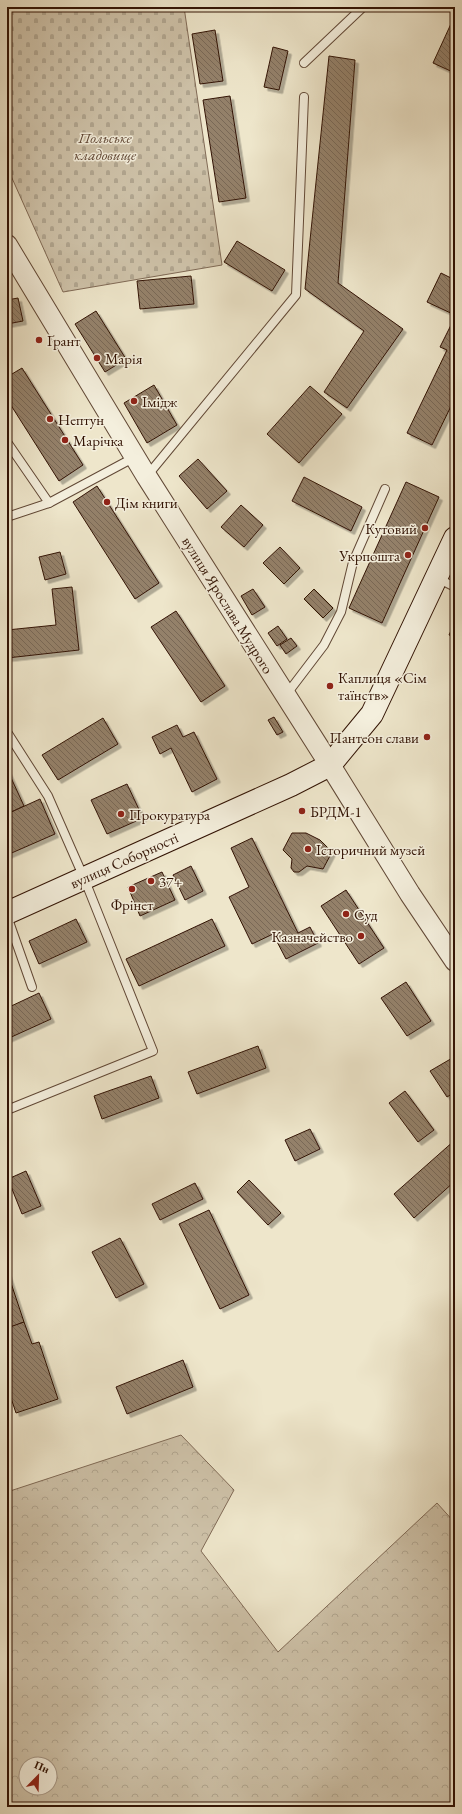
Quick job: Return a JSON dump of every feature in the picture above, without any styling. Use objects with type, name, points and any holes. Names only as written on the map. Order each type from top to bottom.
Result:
[{"type":"main road","name":"вулиця Соборності","points":[[7,914],[291,785],[330,765],[372,714],[446,582],[455,538]]},
{"type":"street","name":"вулиця Ярослава Мудрого","points":[[7,245],[147,477],[410,894],[455,961]]},
{"type":"lane","points":[[304,63],[363,7]]},
{"type":"lane","points":[[147,477],[296,295],[304,97]]},
{"type":"lane","points":[[7,442],[49,503]]},
{"type":"lane","points":[[7,517],[49,503],[135,457]]},
{"type":"lane","points":[[285,695],[324,645],[341,612],[352,562],[385,489]]},
{"type":"lane","points":[[7,732],[48,796],[84,878],[153,1051],[7,1110]]},
{"type":"lane","points":[[7,914],[32,987]]},
{"type":"green space","name":"Польське кладовище","points":[[7,7],[184,7],[222,265],[63,292],[7,167]]},
{"type":"green space","points":[[181,1435],[234,1490],[201,1551],[278,1652],[437,1503],[455,1523],[455,1807],[7,1807],[7,1492]]},
{"type":"building","points":[[455,15],[455,73],[433,63]]},
{"type":"building","points":[[215,30],[223,81],[200,84],[192,34]]},
{"type":"building","points":[[273,47],[288,51],[279,90],[264,87]]},
{"type":"building","points":[[329,56],[355,60],[338,283],[403,329],[347,408],[324,392],[364,331],[305,289]]},
{"type":"building","points":[[230,96],[246,198],[219,202],[203,100]]},
{"type":"building","points":[[237,241],[285,270],[272,291],[224,262]]},
{"type":"building","points":[[441,273],[455,280],[455,315],[427,302]]},
{"type":"building","points":[[191,276],[194,304],[140,309],[137,281]]},
{"type":"building","points":[[18,298],[23,321],[7,324],[7,300]]},
{"type":"building","points":[[96,311],[126,359],[105,372],[75,324]]},
{"type":"building","points":[[455,317],[455,398],[432,445],[407,433],[447,350],[440,347]]},
{"type":"building","points":[[22,368],[83,465],[59,481],[7,399],[7,377]]},
{"type":"building","points":[[154,385],[177,425],[147,443],[124,403]]},
{"type":"building","points":[[310,386],[342,414],[299,463],[267,434]]},
{"type":"building","points":[[198,459],[227,491],[207,509],[179,476]]},
{"type":"building","points":[[304,477],[362,507],[351,531],[292,501]]},
{"type":"building","points":[[406,482],[439,497],[382,623],[349,608]]},
{"type":"building","points":[[97,486],[159,583],[135,599],[73,502]]},
{"type":"building","points":[[241,505],[263,525],[244,547],[221,527]]},
{"type":"building","points":[[280,547],[300,568],[284,584],[263,563]]},
{"type":"building","points":[[60,552],[66,574],[45,580],[39,557]]},
{"type":"building","points":[[72,587],[79,650],[7,658],[7,630],[56,625],[52,589]]},
{"type":"building","points":[[253,589],[265,607],[252,615],[241,596]]},
{"type":"building","points":[[314,589],[333,608],[323,618],[304,599]]},
{"type":"building","points":[[176,611],[225,686],[201,702],[151,627]]},
{"type":"building","points":[[455,622],[455,637],[449,635]]},
{"type":"building","points":[[278,626],[287,639],[277,646],[268,633]]},
{"type":"building","points":[[291,638],[297,646],[286,654],[280,645]]},
{"type":"building","points":[[274,717],[283,732],[277,735],[268,720]]},
{"type":"building","points":[[103,718],[118,744],[58,780],[42,755]]},
{"type":"building","points":[[177,725],[183,737],[194,732],[217,779],[192,792],[171,748],[160,754],[152,737]]},
{"type":"building","points":[[7,769],[24,806],[7,814]]},
{"type":"building","points":[[127,784],[143,818],[107,834],[91,800]]},
{"type":"building","points":[[40,799],[55,834],[7,855],[7,814]]},
{"type":"building","points":[[292,833],[306,833],[320,840],[332,852],[323,869],[307,866],[299,872],[294,872],[291,868],[292,859],[283,850]]},
{"type":"building","points":[[252,838],[298,933],[310,927],[318,943],[286,959],[273,934],[252,944],[229,897],[249,887],[231,848]]},
{"type":"building","points":[[191,866],[203,891],[185,900],[173,875]]},
{"type":"building","points":[[162,872],[175,900],[140,916],[128,887]]},
{"type":"building","points":[[346,890],[384,948],[359,964],[321,906]]},
{"type":"building","points":[[76,919],[87,942],[39,964],[29,941]]},
{"type":"building","points":[[212,919],[225,946],[139,986],[126,959]]},
{"type":"building","points":[[406,982],[431,1021],[407,1036],[381,998]]},
{"type":"building","points":[[39,993],[51,1019],[7,1039],[7,1008]]},
{"type":"building","points":[[258,1046],[266,1068],[197,1094],[188,1072]]},
{"type":"building","points":[[454,1057],[455,1092],[447,1097],[430,1071]]},
{"type":"building","points":[[151,1076],[159,1098],[102,1119],[94,1096]]},
{"type":"building","points":[[405,1091],[434,1130],[418,1142],[389,1103]]},
{"type":"building","points":[[310,1129],[320,1149],[295,1161],[285,1140]]},
{"type":"building","points":[[455,1140],[455,1181],[414,1218],[394,1194]]},
{"type":"building","points":[[26,1171],[41,1206],[22,1214],[8,1179]]},
{"type":"building","points":[[249,1180],[281,1213],[268,1225],[237,1192]]},
{"type":"building","points":[[195,1183],[203,1199],[160,1220],[152,1204]]},
{"type":"building","points":[[209,1210],[249,1295],[220,1309],[179,1224]]},
{"type":"building","points":[[120,1238],[144,1284],[116,1298],[92,1252]]},
{"type":"building","points":[[7,1271],[24,1322],[12,1327],[7,1313]]},
{"type":"building","points":[[24,1322],[32,1344],[39,1342],[58,1399],[16,1413],[7,1386],[7,1328]]},
{"type":"building","points":[[183,1360],[193,1387],[127,1414],[116,1387]]},
{"type":"place","name":"Ґрант","points":[[39,340]]},
{"type":"place","name":"Марія","points":[[97,358]]},
{"type":"place","name":"Імідж","points":[[134,401]]},
{"type":"place","name":"Нептун","points":[[50,419]]},
{"type":"place","name":"Марічка","points":[[65,440]]},
{"type":"place","name":"Дім книги","points":[[107,502]]},
{"type":"place","name":"Кутовий","points":[[425,528]]},
{"type":"place","name":"Укрпошта","points":[[408,555]]},
{"type":"place","name":"Каплиця «Сім таїнств»","points":[[330,686]]},
{"type":"place","name":"Пантеон слави","points":[[427,737]]},
{"type":"place","name":"БРДМ-1","points":[[302,811]]},
{"type":"place","name":"Прокуратура","points":[[121,814]]},
{"type":"place","name":"Історичний музей","points":[[308,849]]},
{"type":"place","name":"37+","points":[[151,881]]},
{"type":"place","name":"Фрінет","points":[[132,889]]},
{"type":"place","name":"Суд","points":[[346,914]]},
{"type":"place","name":"Казначейство","points":[[361,936]]}]
